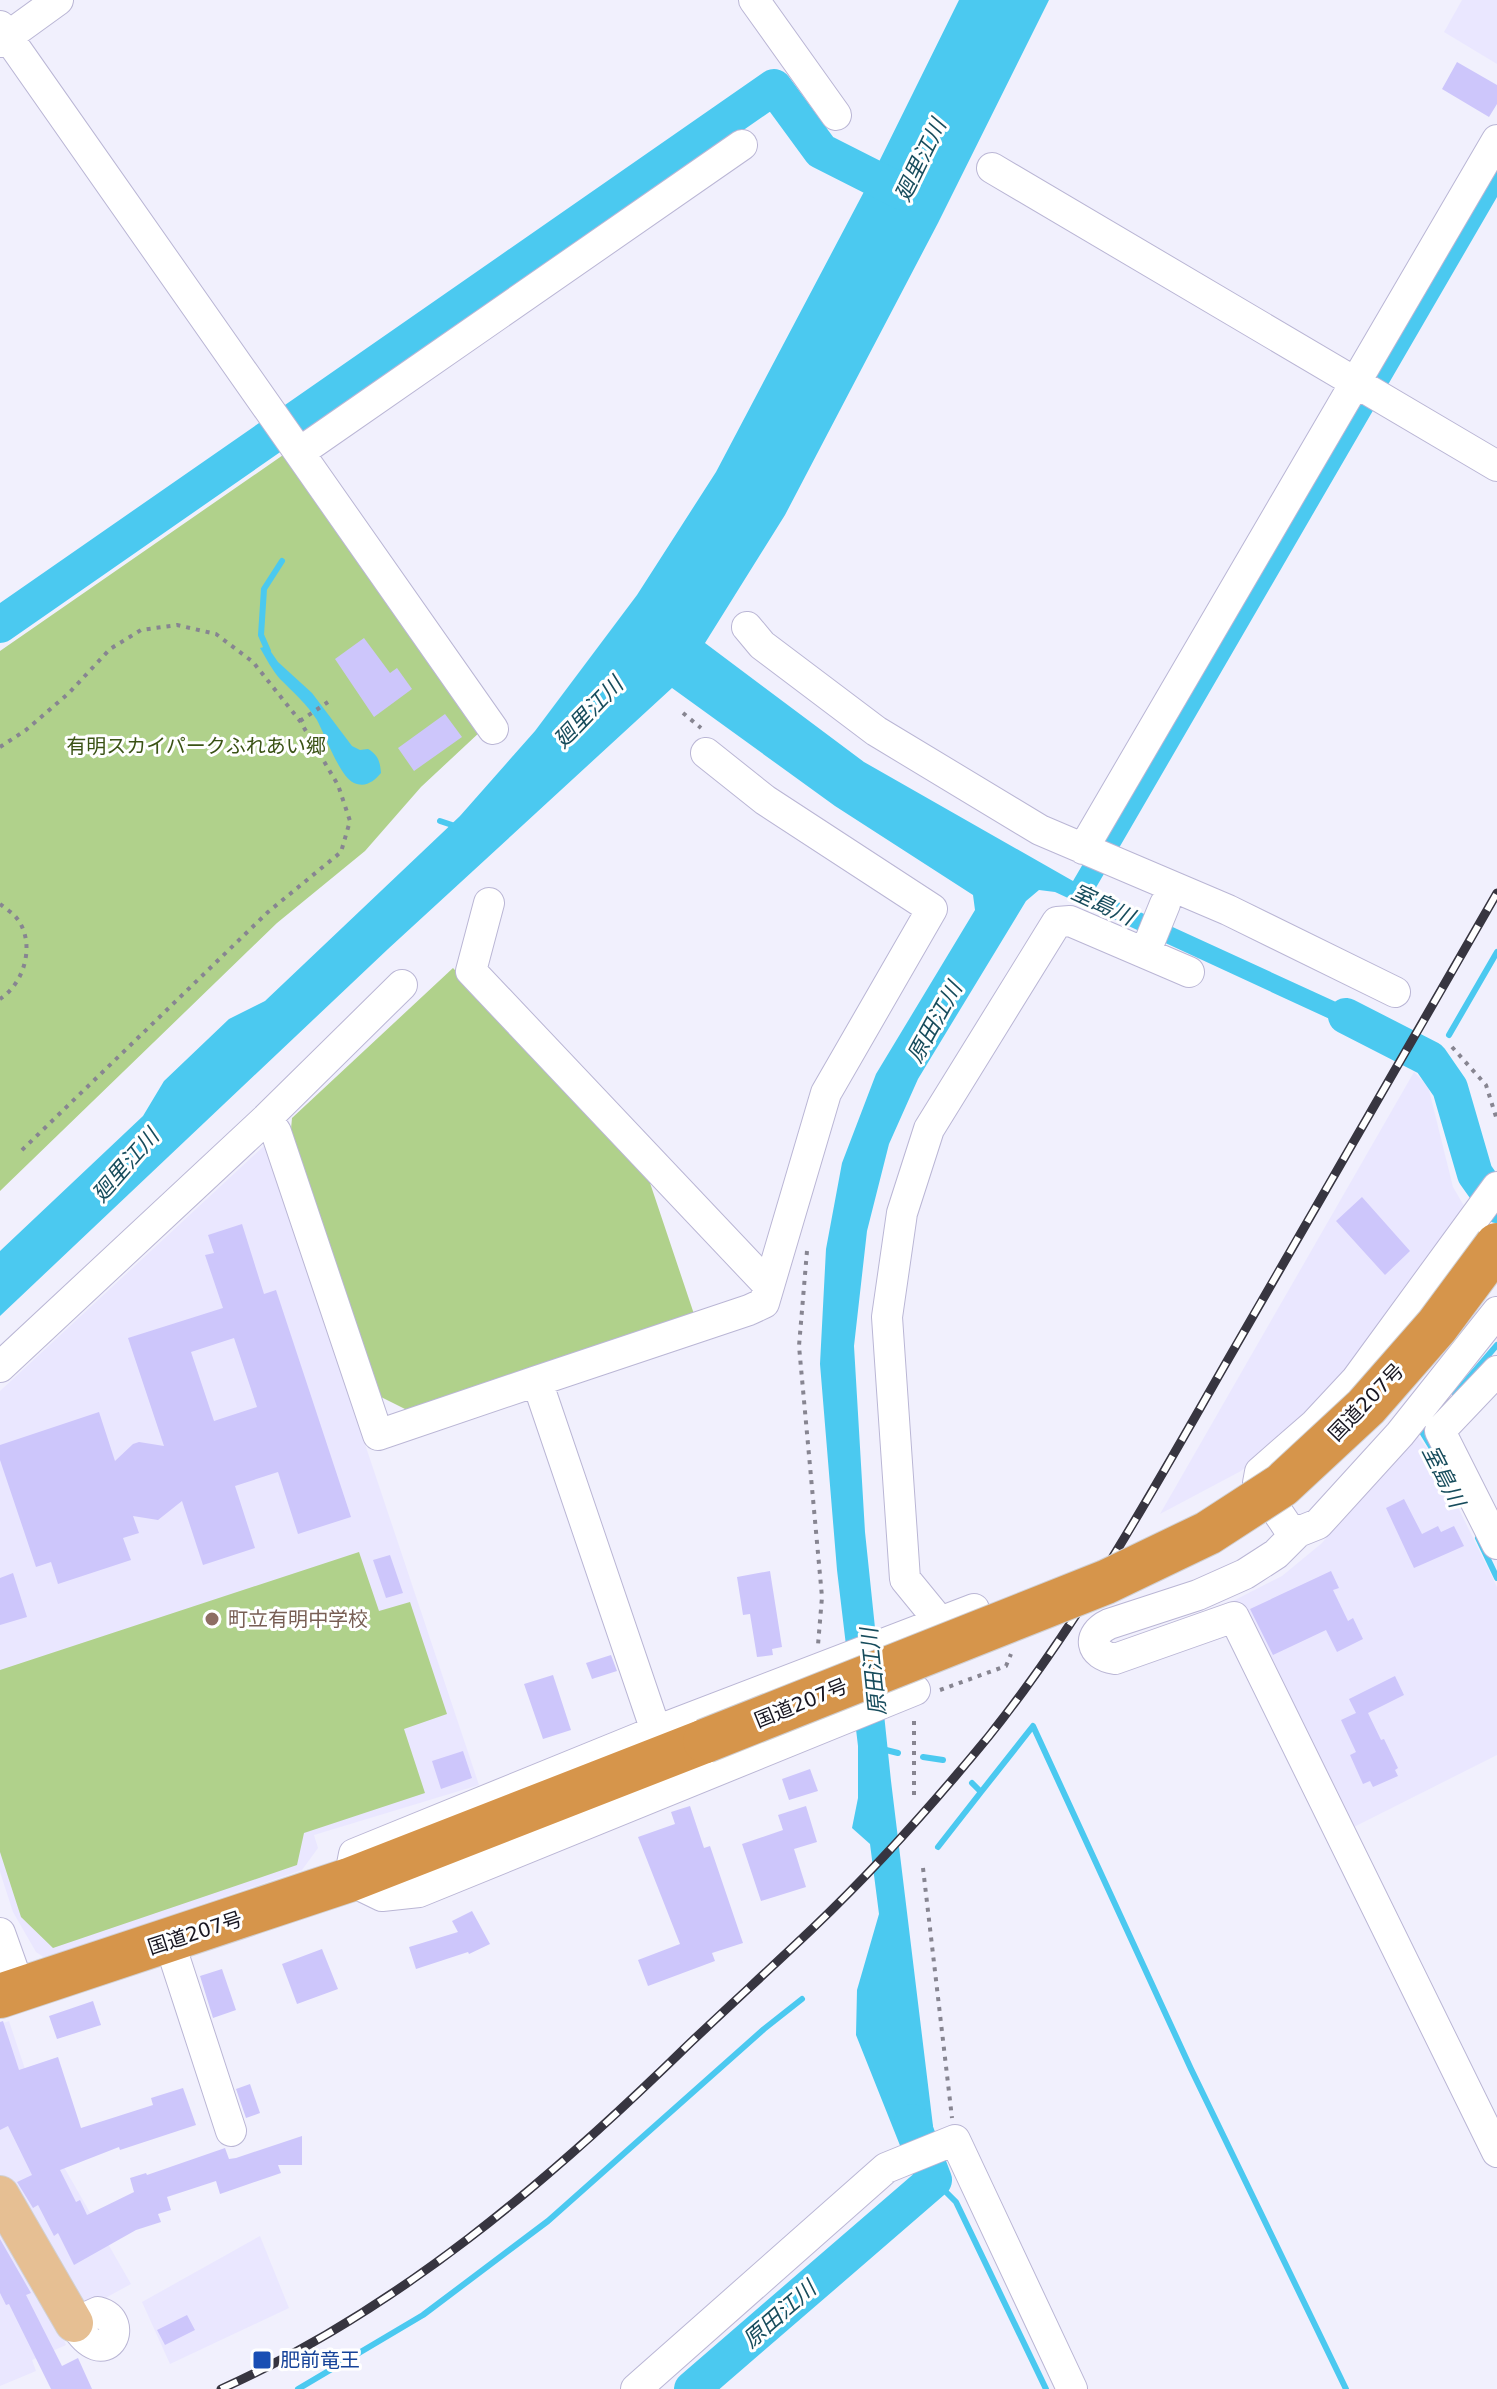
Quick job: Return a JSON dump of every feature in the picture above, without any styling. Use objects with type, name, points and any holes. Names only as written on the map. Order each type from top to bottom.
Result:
[{"type":"highway","name":"国道207号","points":[[10,1992],[349,1880],[1106,1582],[1208,1533],[1282,1485],[1366,1407],[1437,1326],[1484,1234]]},
{"type":"main road","points":[[0,2195],[74,2323]]},
{"type":"street","points":[[58,0],[3,35],[493,729]]},
{"type":"street","points":[[754,0],[836,115]]},
{"type":"street","points":[[1081,857],[1497,140]]},
{"type":"street","points":[[288,436],[742,145]]},
{"type":"street","points":[[992,168],[1497,466]]},
{"type":"street","points":[[747,627],[762,645],[876,731],[1081,857],[1228,910],[1395,992]]},
{"type":"street","points":[[267,1118],[276,1132],[378,1435],[764,1303],[826,1093],[932,909],[765,800],[706,753]]},
{"type":"street","points":[[1111,870],[1165,904],[1208,924]]},
{"type":"street","points":[[489,903],[471,971],[768,1285]]},
{"type":"street","points":[[1145,953],[1165,904]]},
{"type":"street","points":[[941,1623],[905,1579],[887,1317],[902,1213],[929,1129],[1057,922],[1070,921],[1189,972]]},
{"type":"street","points":[[0,1367],[267,1118],[402,985]]},
{"type":"street","points":[[1298,1532],[1287,1526],[1258,1483],[1260,1472],[1315,1424],[1484,1234],[1497,1187]]},
{"type":"street","points":[[1497,1312],[1400,1434],[1318,1524],[1298,1532],[1276,1554],[1245,1574],[1198,1595],[1098,1629],[1093,1638],[1095,1648],[1103,1657],[1115,1659],[1234,1617],[1497,2152]]},
{"type":"street","points":[[1497,1371],[1440,1431],[1497,1544]]},
{"type":"street","points":[[537,1381],[656,1731]]},
{"type":"street","points":[[926,1690],[825,1727],[419,1892],[382,1896],[349,1880],[354,1854],[656,1731],[974,1609]]},
{"type":"street","points":[[0,1933],[10,1992]]},
{"type":"street","points":[[169,1941],[231,2131]]},
{"type":"street","points":[[636,2389],[886,2168],[950,2141],[1072,2389]]},
{"type":"path","points":[[0,747],[26,730],[69,693],[110,649],[141,630],[177,625],[216,634],[253,662],[300,721],[338,785],[350,821],[341,852],[268,912],[21,1151]]},
{"type":"path","points":[[300,721],[328,702]]},
{"type":"path","points":[[0,904],[17,918],[27,946],[22,975],[0,999]]},
{"type":"path","points":[[1452,1047],[1486,1085],[1497,1120]]},
{"type":"path","points":[[914,1795],[926,1690],[1006,1666],[1011,1652]]},
{"type":"path","points":[[923,1868],[950,2141]]},
{"type":"shaded area","points":[[1462,0],[1497,0],[1497,64],[1444,32]]},
{"type":"shaded area","points":[[1414,1072],[1428,1086],[1453,1187],[1467,1211],[1355,1367],[1308,1416],[1241,1471],[1160,1514]]},
{"type":"shaded area","name":"町立有明中学校","points":[[265,1145],[479,1785],[314,1835],[318,1848],[302,1870],[45,1958],[36,1952],[13,1912],[0,1872],[0,1391]]},
{"type":"shaded area","points":[[1414,1431],[1433,1456],[1497,1587],[1497,1755],[1346,1831],[1233,1601],[1282,1576],[1322,1543]]},
{"type":"shaded area","points":[[9,2021],[49,2141],[131,2284],[78,2313],[0,2177],[0,2024]]},
{"type":"shaded area","points":[[0,2225],[58,2325],[66,2345],[32,2360],[36,2371],[0,2386]]},
{"type":"shaded area","points":[[260,2236],[289,2308],[170,2364],[142,2302]]},
{"type":"green space","name":"有明スカイパークふれあい郷","points":[[286,453],[481,731],[421,787],[365,851],[277,923],[0,1191],[0,651]]},
{"type":"green space","points":[[453,968],[646,1171],[695,1317],[411,1412],[375,1394],[290,1140],[292,1118]]},
{"type":"green space","points":[[359,1552],[379,1611],[410,1602],[447,1714],[404,1729],[425,1793],[304,1833],[297,1865],[53,1948],[21,1917],[0,1852],[0,1670]]},
{"type":"water","name":"廻里江川","points":[[959,0],[1049,0],[938,223],[785,515],[705,643],[864,762],[1073,881],[1497,155],[1497,197],[1094,891],[1395,1029],[1386,1045],[1055,892],[1039,890],[1026,901],[918,1079],[889,1144],[867,1231],[854,1346],[865,1532],[891,1781],[933,2126],[901,2148],[856,2035],[857,1990],[879,1914],[870,1844],[852,1828],[858,1798],[858,1746],[837,1570],[820,1364],[826,1249],[842,1163],[876,1074],[975,910],[973,895],[835,806],[672,688],[388,949],[0,1316],[0,1251],[143,1116],[164,1081],[229,1019],[265,1001],[460,816],[535,731],[637,595],[716,472],[867,186]]},
{"type":"water","points":[[267,646],[278,662],[312,693],[352,746],[360,750],[368,749],[376,756],[381,773],[376,779],[358,784],[343,773],[313,714],[269,664],[260,648]]},
{"type":"building","points":[[1457,62],[1497,85],[1497,104],[1489,117],[1442,89]]},
{"type":"building","points":[[364,638],[390,673],[397,668],[412,689],[374,717],[335,659]]},
{"type":"building","points":[[445,714],[462,737],[414,771],[398,748]]},
{"type":"building","points":[[1362,1197],[1410,1251],[1385,1275],[1336,1221]]},
{"type":"building","points":[[242,1224],[264,1294],[276,1290],[351,1517],[298,1534],[278,1472],[235,1486],[255,1548],[203,1565],[182,1501],[158,1520],[133,1516],[139,1533],[123,1538],[131,1560],[58,1584],[51,1562],[36,1567],[0,1460],[0,1445],[99,1412],[115,1461],[139,1442],[164,1446],[128,1338],[223,1308],[205,1255],[214,1253],[208,1235]],"holes":[[[234,1338],[257,1407],[214,1421],[191,1352]]]},
{"type":"building","points":[[1404,1499],[1422,1534],[1438,1526],[1441,1532],[1454,1526],[1464,1546],[1414,1568],[1386,1508]]},
{"type":"building","points":[[390,1555],[403,1593],[386,1598],[373,1560]]},
{"type":"building","points":[[770,1571],[782,1647],[772,1649],[773,1655],[757,1657],[750,1614],[743,1615],[737,1577]]},
{"type":"building","points":[[1331,1571],[1339,1588],[1333,1590],[1348,1621],[1353,1618],[1363,1639],[1337,1652],[1326,1630],[1273,1655],[1250,1609]]},
{"type":"building","points":[[13,1573],[27,1617],[0,1625],[0,1578]]},
{"type":"building","points":[[611,1655],[617,1671],[592,1679],[586,1663]]},
{"type":"building","points":[[553,1675],[571,1730],[543,1739],[524,1684]]},
{"type":"building","points":[[1395,1676],[1404,1695],[1368,1713],[1398,1768],[1395,1770],[1398,1776],[1373,1787],[1370,1781],[1363,1784],[1350,1755],[1356,1752],[1341,1720],[1356,1713],[1349,1699]]},
{"type":"building","points":[[463,1751],[472,1778],[441,1789],[432,1761]]},
{"type":"building","points":[[810,1769],[818,1791],[789,1800],[782,1779]]},
{"type":"building","points":[[690,1806],[704,1848],[710,1846],[743,1943],[712,1953],[715,1961],[648,1986],[638,1960],[680,1944],[638,1837],[675,1824],[671,1812]]},
{"type":"building","points":[[806,1806],[817,1842],[794,1849],[806,1887],[761,1901],[742,1844],[783,1830],[778,1815]]},
{"type":"building","points":[[472,1911],[490,1944],[469,1954],[416,1969],[409,1947],[458,1932],[452,1921]]},
{"type":"building","points":[[322,1949],[338,1989],[297,2004],[282,1964]]},
{"type":"building","points":[[222,1969],[236,2010],[213,2018],[200,1976]]},
{"type":"building","points":[[93,2001],[101,2025],[57,2039],[49,2016]]},
{"type":"building","points":[[3,2021],[19,2070],[58,2057],[81,2128],[153,2105],[151,2098],[183,2088],[196,2125],[120,2150],[119,2147],[60,2170],[76,2202],[80,2200],[87,2215],[134,2192],[130,2178],[225,2148],[229,2159],[236,2158],[302,2136],[302,2165],[278,2165],[281,2173],[220,2194],[216,2181],[167,2197],[171,2210],[158,2214],[161,2222],[136,2230],[74,2265],[58,2233],[54,2236],[38,2205],[33,2208],[17,2182],[32,2175],[8,2126],[0,2130],[0,2022]]},
{"type":"building","points":[[250,2084],[260,2113],[246,2118],[236,2089]]},
{"type":"building","points":[[0,2239],[31,2293],[26,2295],[62,2366],[78,2358],[92,2389],[51,2389],[9,2304],[6,2305],[0,2293]]},
{"type":"building","points":[[187,2315],[195,2330],[165,2345],[157,2330]]},
{"type":"waterway","name":"廻里江川","points":[[0,625],[774,87],[821,151],[902,192]]},
{"type":"waterway","points":[[268,651],[261,635],[264,589],[282,561]]},
{"type":"waterway","points":[[440,821],[455,826]]},
{"type":"waterway","points":[[1449,1035],[1497,952]]},
{"type":"waterway","name":"室島川","points":[[1346,1016],[1430,1059],[1450,1088],[1475,1174],[1497,1205]]},
{"type":"waterway","name":"室島川","points":[[1455,1394],[1497,1345]]},
{"type":"waterway","name":"室島川","points":[[1430,1423],[1422,1432],[1433,1450]]},
{"type":"waterway","name":"室島川","points":[[1478,1538],[1497,1578]]},
{"type":"waterway","points":[[972,1783],[981,1792],[1033,1726],[1191,2069],[1346,2389]]},
{"type":"waterway","points":[[882,1749],[898,1753]]},
{"type":"waterway","points":[[923,1757],[943,1760]]},
{"type":"waterway","points":[[938,1847],[981,1792]]},
{"type":"waterway","points":[[298,2389],[423,2315],[548,2221],[764,2029],[802,1999]]},
{"type":"waterway","name":"原田江川","points":[[692,2389],[934,2180],[912,2122]]},
{"type":"waterway","points":[[934,2180],[956,2202],[1046,2389]]},
{"type":"railway","points":[[221,2389],[349,2321],[410,2281],[526,2192],[582,2145],[836,1906],[947,1786],[1023,1692],[1115,1554],[1497,893]]},
{"type":"place","name":"町立有明中学校","points":[[212,1619]]},
{"type":"place","name":"肥前竜王","points":[[262,2360]]}]
